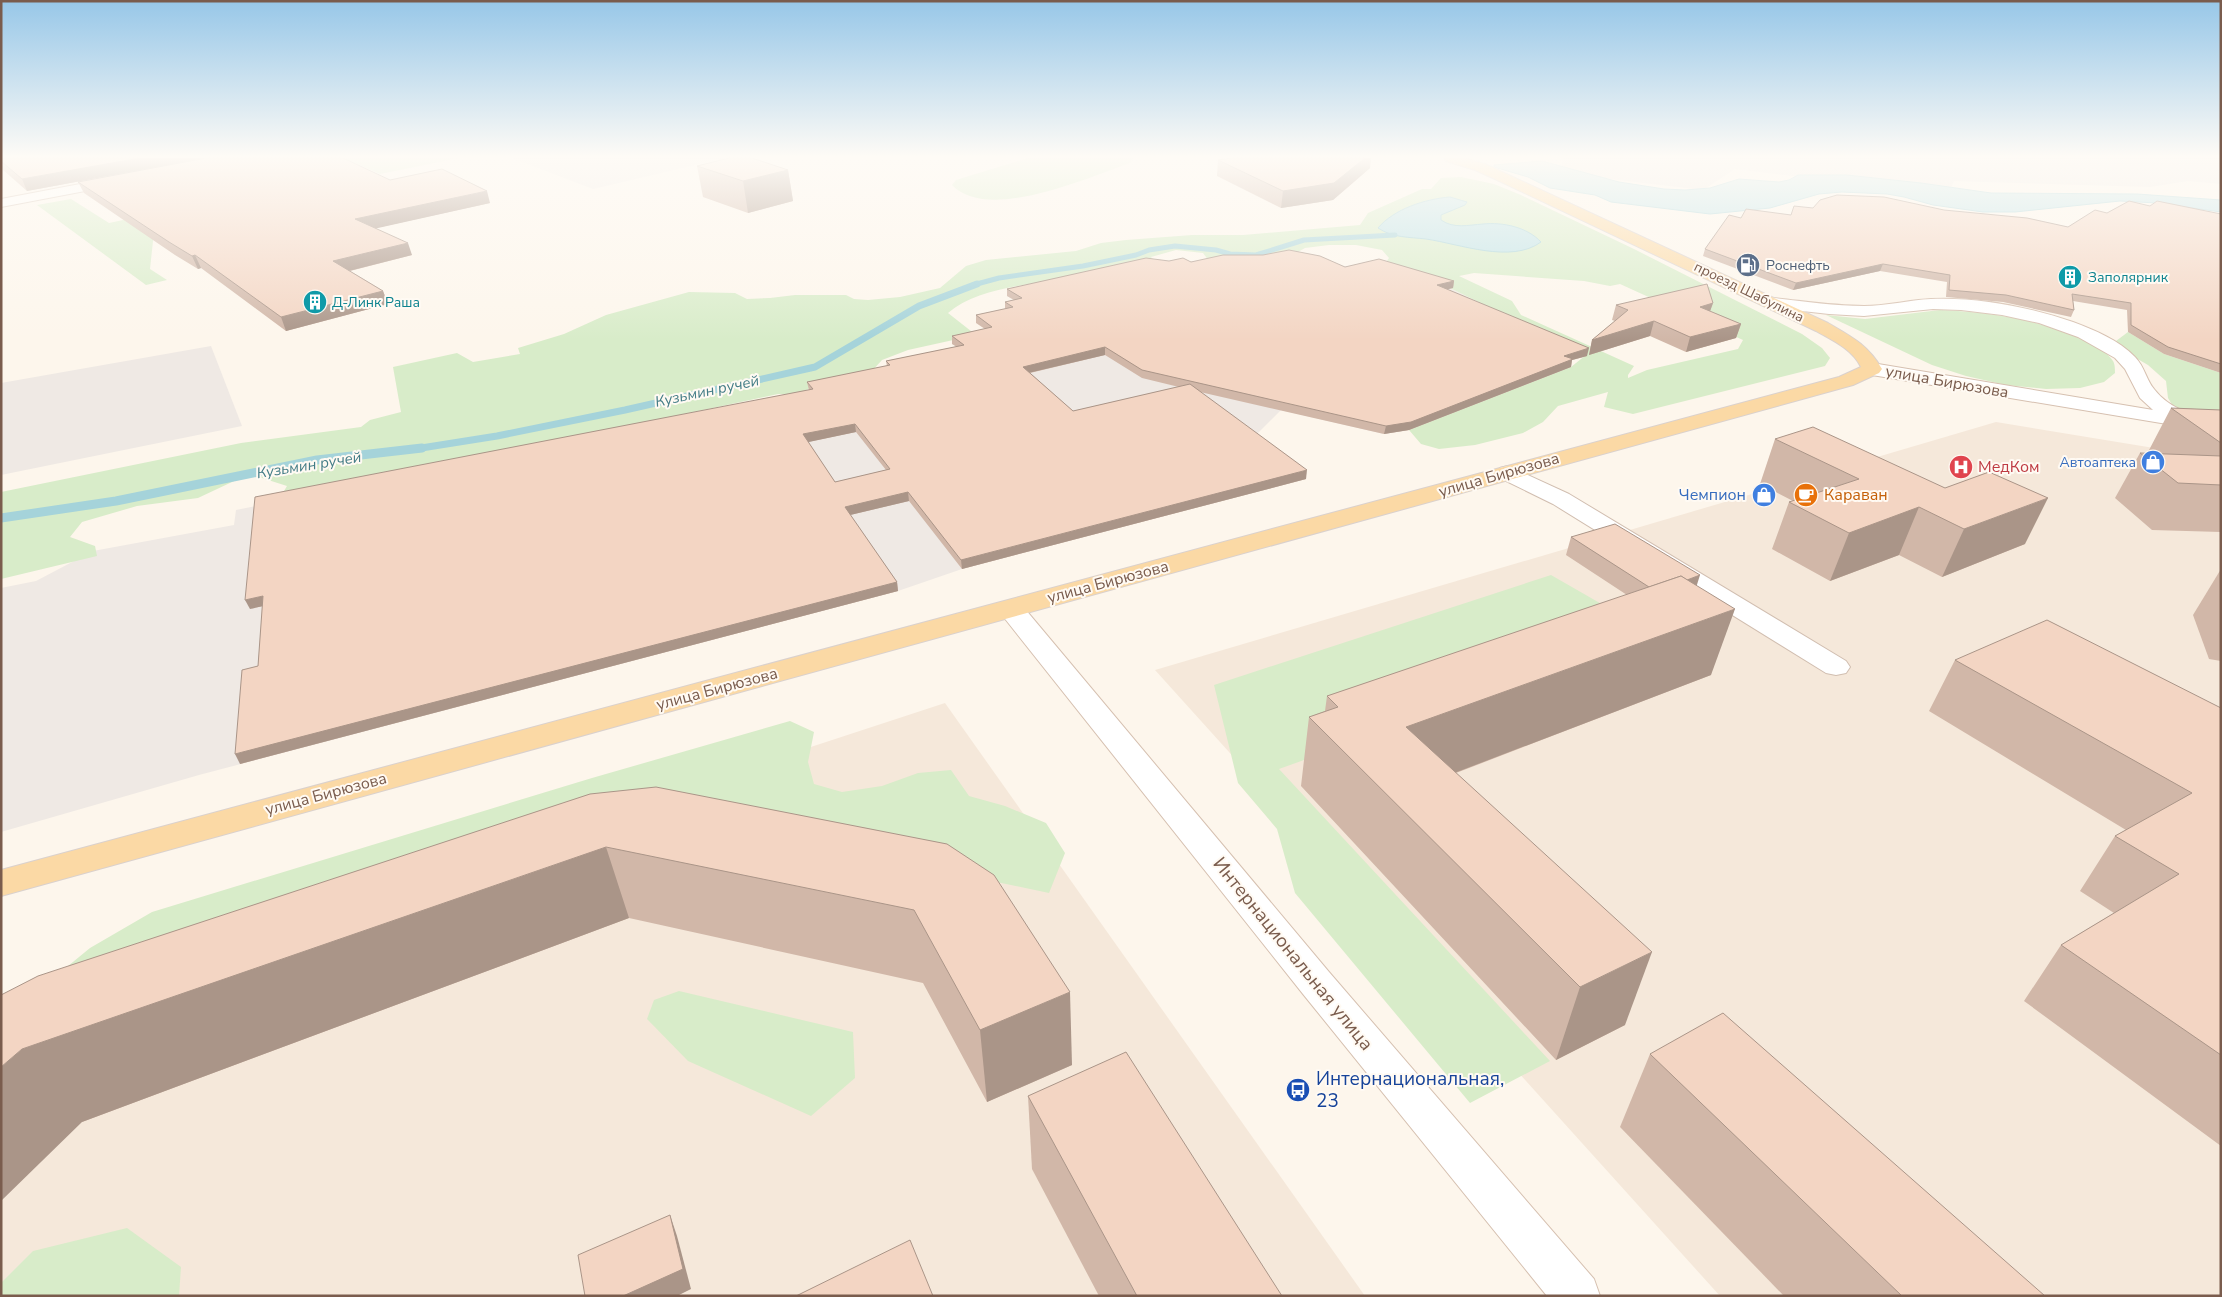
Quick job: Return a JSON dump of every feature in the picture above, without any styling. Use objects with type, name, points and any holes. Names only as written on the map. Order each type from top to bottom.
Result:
[{"type":"main road","name":"проезд Шабулина","points":[[1591,219],[1773,303],[1848,342],[1865,356],[1872,369]]},
{"type":"main road","points":[[1773,303],[1866,311],[1914,305],[1959,305],[2021,314],[2064,326],[2100,340],[2127,358],[2137,373],[2143,388],[2158,405],[2188,421]]},
{"type":"main road","name":"улица Бирюзова","points":[[1,883],[1855,378],[1872,369],[2221,427]]},
{"type":"main road","points":[[1508,473],[1561,499],[1836,667]]},
{"type":"main road","name":"Интернациональная улица","points":[[1011,609],[1316,984],[1577,1296]]},
{"type":"shaded area","points":[[1319,263],[1366,269],[1450,288],[1587,356],[1570,361],[1571,367],[1409,430],[1384,434],[1281,410],[1252,439],[1306,479],[962,569],[898,591],[199,775],[1,832],[1,588],[36,581],[93,551],[234,525],[236,510],[787,402],[808,389],[962,351],[952,344],[992,335],[1022,305],[1007,296],[1146,265]]},
{"type":"shaded area","points":[[211,346],[242,426],[1,475],[1,383]]},
{"type":"shaded area","points":[[1996,422],[2221,459],[2221,1296],[1720,1296],[1155,670]]},
{"type":"shaded area","points":[[945,703],[1365,1296],[1,1296],[1,1013]]},
{"type":"green space","points":[[55,219],[102,219],[109,223],[130,219],[155,219],[150,269],[167,280],[146,285]]},
{"type":"green space","points":[[1364,219],[1570,219],[1802,334],[1822,348],[1830,358],[1825,366],[1633,414],[1604,407],[1608,392],[1558,406],[1543,422],[1523,433],[1475,445],[1439,449],[1421,444],[1409,430],[1571,367],[1586,355],[1450,288],[1383,266],[1389,258],[1382,250],[1356,245],[1329,245],[1305,248],[1289,257],[1209,261],[1203,253],[1176,250],[1151,257],[1157,264],[1022,285],[974,298],[948,313],[976,335],[908,350],[882,360],[871,372],[808,389],[798,395],[778,394],[278,501],[287,486],[249,474],[198,498],[137,506],[82,522],[70,537],[95,546],[97,556],[1,579],[1,492],[241,443],[361,427],[370,420],[401,412],[393,367],[457,353],[473,362],[520,354],[518,348],[564,334],[606,315],[689,292],[735,293],[747,299],[795,295],[846,295],[854,299],[868,300],[900,297],[940,288],[966,266],[986,260],[1076,251],[1101,243],[1126,240],[1192,235],[1243,235],[1360,225]],"holes":[[[1474,273],[1584,281],[1610,286],[1620,284],[1743,340],[1738,349],[1647,370],[1628,378],[1634,366],[1521,315],[1512,301],[1459,276]]]},
{"type":"green space","points":[[1940,310],[1998,315],[2054,328],[2089,343],[2109,356],[2115,365],[2115,373],[2104,382],[2080,388],[2046,389],[2006,385],[1966,376],[1932,365],[1826,315],[1865,319]]},
{"type":"green space","points":[[2128,332],[2164,354],[2221,373],[2221,432],[2176,411],[2168,398],[2166,381],[2148,365],[2115,346],[2116,341]]},
{"type":"green space","points":[[1551,575],[1612,610],[1658,633],[1279,769],[1550,1061],[1470,1103],[1295,893],[1277,829],[1238,783],[1214,685]]},
{"type":"green space","points":[[790,721],[814,732],[808,762],[814,784],[842,792],[882,786],[918,773],[951,770],[969,796],[1005,806],[1046,823],[1065,853],[1049,893],[706,821],[1,1021],[90,948],[152,912],[592,778]]},
{"type":"green space","points":[[679,991],[853,1032],[855,1078],[811,1116],[688,1061],[647,1019],[654,1000]]},
{"type":"green space","points":[[127,1228],[181,1267],[179,1296],[1,1296],[1,1283],[33,1251]]},
{"type":"water","points":[[1388,219],[1441,219],[1451,225],[1461,226],[1506,225],[1522,229],[1541,242],[1515,252],[1485,251],[1395,235],[1378,228]]},
{"type":"building","points":[[133,219],[357,219],[355,219],[408,243],[333,261],[383,291],[281,317],[195,255],[192,256]]},
{"type":"building","name":"Заполярник","points":[[1727,219],[2029,219],[2068,227],[2081,219],[2221,219],[2221,364],[2168,347],[2131,325],[2131,303],[2072,294],[2074,310],[2006,295],[1949,290],[1950,275],[1883,264],[1796,283],[1705,249]]},
{"type":"building","points":[[1289,250],[1320,256],[1345,267],[1379,259],[1454,281],[1437,285],[1589,348],[1564,356],[1573,359],[1411,422],[1386,426],[1142,370],[1105,347],[1023,367],[1073,411],[1190,384],[1307,470],[961,560],[908,492],[845,507],[897,582],[235,754],[242,670],[258,666],[263,596],[245,600],[255,497],[813,389],[807,382],[890,365],[886,361],[964,345],[952,336],[992,327],[976,315],[1013,307],[1005,302],[1022,298],[1007,289],[1146,258],[1169,261],[1183,258],[1191,262],[1223,255],[1263,255]],"holes":[[[855,424],[890,469],[835,482],[803,434]]]},
{"type":"building","points":[[1707,284],[1713,303],[1700,307],[1741,324],[1690,337],[1654,321],[1592,340],[1628,310],[1616,305]]},
{"type":"building","points":[[2171,408],[2221,410],[2221,443]]},
{"type":"building","points":[[1813,427],[1945,488],[1989,472],[2048,498],[1964,529],[1919,507],[1849,533],[1789,502],[1859,479],[1775,439]]},
{"type":"building","points":[[2140,453],[2221,456],[2221,485],[2178,483]]},
{"type":"building","points":[[1615,524],[1700,575],[1687,580],[1681,576],[1649,587],[1571,537]]},
{"type":"building","points":[[1681,576],[1735,609],[1406,727],[1652,952],[1580,987],[1309,717],[1338,707],[1327,696]]},
{"type":"building","points":[[2047,620],[2221,708],[2221,1055],[2061,945],[2179,874],[2115,836],[2192,793],[1955,660]]},
{"type":"building","points":[[656,787],[947,844],[994,875],[1070,992],[980,1030],[914,910],[606,847],[22,1049],[1,1067],[1,995],[38,976],[590,794]]},
{"type":"building","points":[[1723,1013],[2045,1296],[1902,1296],[1650,1054]]},
{"type":"building","points":[[1126,1052],[1282,1296],[1137,1296],[1028,1096]]},
{"type":"building","points":[[670,1215],[683,1269],[623,1296],[585,1296],[578,1255]]},
{"type":"building","points":[[910,1240],[933,1296],[796,1296]]},
{"type":"waterway","name":"Кузьмин ручей","points":[[973,285],[999,278],[1083,266],[1136,255],[1149,250],[1175,246],[1216,250],[1230,254],[1256,255],[1304,240],[1395,235]]},
{"type":"waterway","name":"Кузьмин ручей","points":[[420,448],[497,436],[625,410],[815,367],[919,306],[977,284]]},
{"type":"waterway","name":"Кузьмин ручей","points":[[1,518],[116,501],[317,460],[420,448]]},
{"type":"waterway","name":"Кузьмин ручей","points":[[415,449],[420,448]]},
{"type":"place","name":"Роснефть","points":[[1748,265]]},
{"type":"place","name":"Заполярник","points":[[2070,277]]},
{"type":"place","name":"Д-Линк Раша","points":[[315,302]]},
{"type":"place","name":"Автоаптека","points":[[2153,462]]},
{"type":"place","name":"МедКом","points":[[1961,467]]},
{"type":"place","name":"Чемпион","points":[[1764,495]]},
{"type":"place","name":"Караван","points":[[1806,495]]},
{"type":"place","name":"Интернациональная, 23","points":[[1298,1090]]}]
